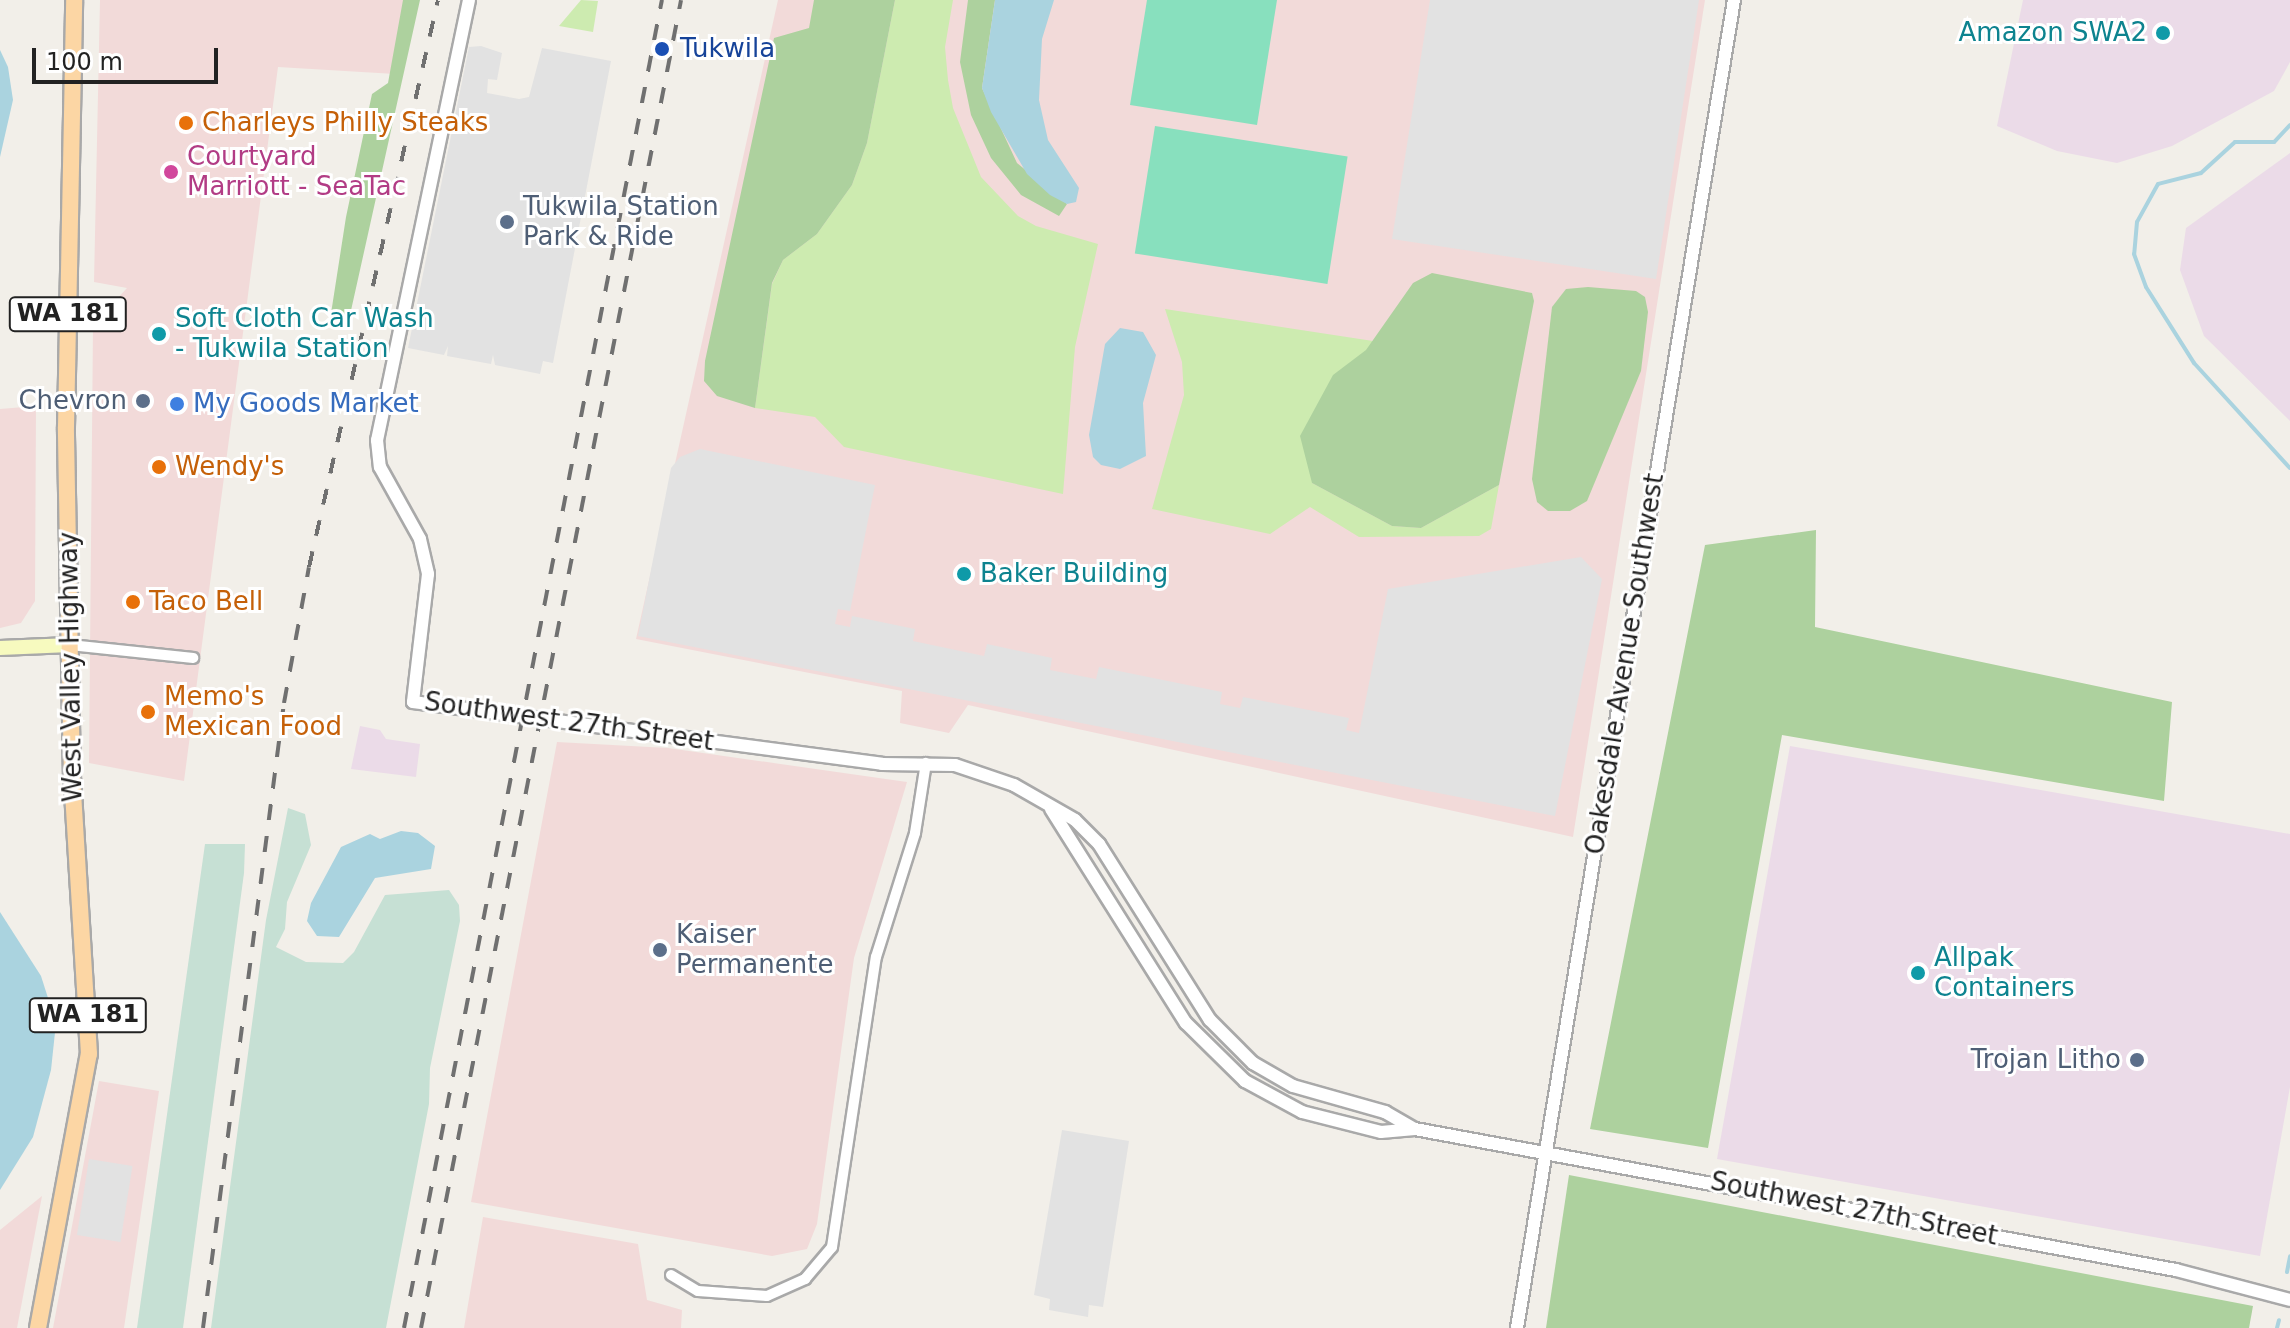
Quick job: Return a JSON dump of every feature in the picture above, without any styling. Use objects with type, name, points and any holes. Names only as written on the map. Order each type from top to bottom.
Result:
[{"type":"main road","name":"West Valley Highway","points":[[38,1328],[89,1054],[72,786],[66,427],[74,0]]},
{"type":"main road","points":[[0,648],[70,645]]},
{"type":"street","name":"Southwest 27th Street","points":[[469,0],[377,440],[380,467],[420,539],[428,574],[413,702],[882,764],[926,763],[986,774],[1075,820],[1099,844],[1210,1020],[1253,1063],[1293,1086],[1385,1112],[1415,1129]]},
{"type":"street","name":"Oakesdale Avenue Southwest","points":[[1517,1328],[1548,1152],[1698,194],[1734,0]]},
{"type":"street","points":[[70,645],[193,658]]},
{"type":"street","points":[[671,1275],[698,1291],[767,1296],[805,1279],[832,1247],[876,957],[915,833],[926,763]]},
{"type":"street","name":"Southwest 27th Street","points":[[1051,809],[1186,1023],[1231,1069],[1263,1093],[1323,1119],[1381,1132],[1415,1129],[1548,1152],[2176,1270],[2290,1300]]},
{"type":"shaded area","points":[[100,0],[410,0],[395,74],[278,67],[184,781],[89,763],[93,325],[127,288],[94,282]]},
{"type":"shaded area","points":[[778,0],[1705,0],[1573,837],[968,705],[949,733],[900,723],[902,691],[636,639]]},
{"type":"shaded area","points":[[1430,0],[1699,0],[1656,279],[1392,239]]},
{"type":"shaded area","points":[[2023,0],[2290,0],[2290,62],[2274,91],[2172,146],[2117,163],[2057,151],[1997,126]]},
{"type":"shaded area","name":"Tukwila Station Park & Ride","points":[[481,46],[502,53],[497,80],[488,79],[487,93],[519,99],[529,97],[542,48],[611,61],[553,363],[543,361],[540,374],[495,365],[493,355],[491,364],[447,356],[448,346],[444,355],[408,348],[469,47]]},
{"type":"shaded area","points":[[2290,153],[2290,421],[2204,336],[2180,270],[2186,228]]},
{"type":"shaded area","points":[[36,406],[35,601],[21,623],[0,628],[0,409]]},
{"type":"shaded area","points":[[700,449],[875,485],[850,611],[838,609],[835,624],[850,627],[852,616],[915,629],[913,641],[984,656],[987,644],[1052,658],[1050,670],[1096,679],[1099,667],[1222,692],[1220,704],[1240,708],[1243,697],[1349,718],[1346,730],[1359,733],[1388,589],[1581,557],[1602,579],[1555,816],[638,636],[671,468],[680,457]]},
{"type":"shaded area","points":[[360,726],[380,730],[386,739],[420,744],[416,777],[351,769]]},
{"type":"shaded area","points":[[557,742],[668,748],[907,782],[854,958],[817,1224],[807,1249],[772,1256],[471,1202]]},
{"type":"shaded area","points":[[1790,746],[2290,834],[2290,1087],[2260,1256],[1717,1159]]},
{"type":"shaded area","points":[[99,1081],[159,1091],[124,1328],[53,1328]]},
{"type":"shaded area","points":[[1062,1130],[1129,1141],[1103,1307],[1089,1305],[1088,1317],[1049,1310],[1050,1299],[1034,1295]]},
{"type":"shaded area","points":[[89,1159],[132,1166],[120,1242],[77,1235]]},
{"type":"shaded area","points":[[42,1196],[17,1328],[0,1328],[0,1230]]},
{"type":"shaded area","points":[[483,1217],[638,1244],[647,1300],[682,1310],[681,1328],[464,1328]]},
{"type":"green space","points":[[403,0],[420,0],[348,324],[330,320],[346,217],[372,94],[388,83]]},
{"type":"green space","points":[[581,0],[598,1],[593,32],[559,26]]},
{"type":"green space","points":[[814,0],[895,0],[867,143],[852,185],[817,234],[783,260],[772,283],[755,408],[717,396],[704,381],[705,361],[774,38],[809,28]]},
{"type":"green space","points":[[895,0],[953,0],[945,47],[948,80],[953,108],[981,177],[1018,216],[1036,226],[1098,244],[1075,347],[1063,494],[844,447],[815,417],[755,408],[772,284],[783,260],[817,234],[852,185],[867,143]]},
{"type":"green space","points":[[968,0],[995,0],[982,88],[1017,163],[1067,204],[1059,216],[1021,195],[991,158],[971,115],[960,62]]},
{"type":"green space","points":[[1147,0],[1277,0],[1257,125],[1130,105]]},
{"type":"green space","points":[[1155,126],[1348,157],[1327,284],[1135,253]]},
{"type":"green space","points":[[1432,273],[1532,293],[1534,301],[1499,485],[1421,528],[1392,526],[1312,483],[1300,436],[1333,375],[1366,350],[1413,283]]},
{"type":"green space","points":[[1588,287],[1636,291],[1645,297],[1648,312],[1641,371],[1587,501],[1570,511],[1548,511],[1537,502],[1532,479],[1552,307],[1566,289]]},
{"type":"green space","points":[[1165,309],[1373,341],[1312,483],[1392,526],[1421,528],[1499,485],[1491,529],[1479,536],[1359,537],[1310,507],[1270,534],[1152,509],[1184,395],[1182,362]]},
{"type":"green space","points":[[1816,530],[1815,627],[2172,702],[2164,801],[1782,735],[1708,1148],[1590,1129],[1705,545]]},
{"type":"green space","points":[[288,808],[305,814],[311,845],[287,902],[285,929],[276,947],[306,962],[343,963],[354,952],[385,895],[449,890],[459,905],[460,921],[430,1068],[429,1104],[386,1328],[211,1328],[266,920]]},
{"type":"green space","points":[[205,844],[245,844],[244,873],[183,1328],[137,1328]]},
{"type":"green space","points":[[1569,1175],[2253,1306],[2249,1328],[1546,1328]]},
{"type":"water","points":[[995,0],[1054,0],[1042,39],[1039,100],[1048,140],[1079,188],[1076,202],[1067,204],[1050,195],[1027,174],[991,112],[982,88]]},
{"type":"water","points":[[0,50],[8,67],[13,100],[0,157]]},
{"type":"water","points":[[1120,328],[1143,332],[1156,355],[1143,403],[1146,456],[1120,469],[1101,465],[1093,457],[1089,435],[1105,344]]},
{"type":"water","points":[[401,831],[418,833],[435,846],[431,869],[375,878],[339,937],[317,936],[307,921],[311,903],[341,847],[370,834],[380,839]]},
{"type":"water","points":[[0,912],[41,976],[56,1023],[51,1070],[33,1137],[0,1190]]},
{"type":"waterway","points":[[2290,125],[2274,142],[2235,142],[2201,173],[2158,184],[2137,222],[2134,254],[2146,287],[2194,363],[2290,468]]},
{"type":"waterway","points":[[2287,1272],[2290,1256]]},
{"type":"waterway","points":[[2277,1328],[2279,1320]]},
{"type":"railway","points":[[203,1328],[284,703],[309,567],[438,0]]},
{"type":"railway","points":[[404,1328],[662,0]]},
{"type":"railway","points":[[421,1328],[681,0]]},
{"type":"place","name":"Amazon SWA2","points":[[2163,33]]},
{"type":"place","name":"Tukwila","points":[[662,49]]},
{"type":"place","name":"Charleys Philly Steaks","points":[[186,123]]},
{"type":"place","name":"Courtyard Marriott - SeaTac","points":[[171,172]]},
{"type":"place","name":"Tukwila Station Park & Ride","points":[[507,222]]},
{"type":"place","name":"Soft Cloth Car Wash - Tukwila Station","points":[[159,334]]},
{"type":"place","name":"Chevron","points":[[143,401]]},
{"type":"place","name":"My Goods Market","points":[[177,404]]},
{"type":"place","name":"Wendy's","points":[[159,467]]},
{"type":"place","name":"Baker Building","points":[[964,574]]},
{"type":"place","name":"Taco Bell","points":[[133,602]]},
{"type":"place","name":"Memo's Mexican Food","points":[[148,712]]},
{"type":"place","name":"Kaiser Permanente","points":[[660,950]]},
{"type":"place","name":"Allpak Containers","points":[[1918,973]]},
{"type":"place","name":"Trojan Litho","points":[[2137,1060]]}]
